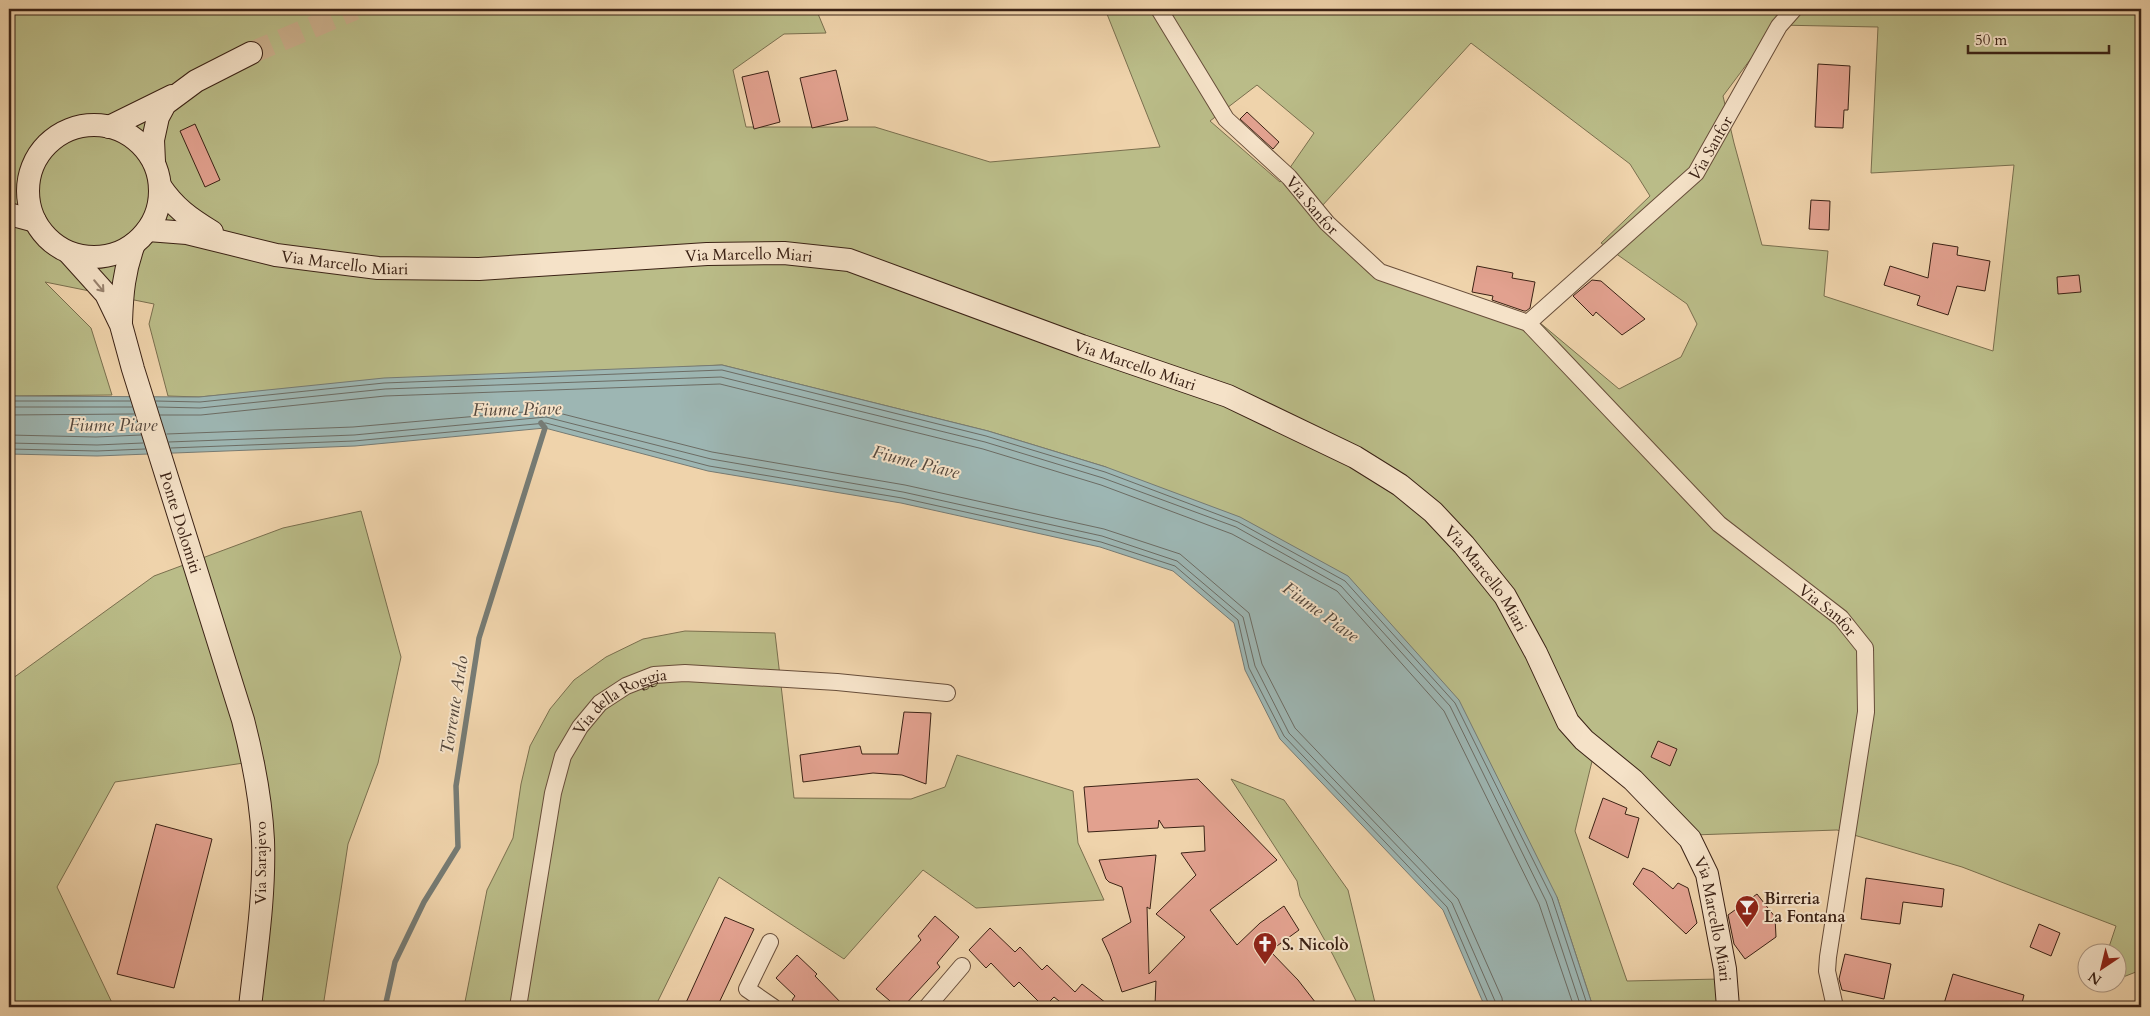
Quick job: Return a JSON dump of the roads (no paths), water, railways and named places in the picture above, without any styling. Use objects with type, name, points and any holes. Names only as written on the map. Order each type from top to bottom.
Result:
[{"type":"street","name":"Via Sanfor","points":[[1159,9],[1226,119],[1289,177],[1327,223],[1380,272],[1528,323],[1718,524],[1841,618],[1865,648],[1866,712],[1828,957],[1827,971],[1835,1007]]},
{"type":"street","name":"Via Sanfor","points":[[1528,323],[1696,172],[1779,26],[1794,9]]},
{"type":"street","points":[[154,162],[153,140],[158,117],[165,104],[211,72],[251,53]]},
{"type":"street","points":[[109,126],[182,92]]},
{"type":"street","name":"Via Marcello Miari","points":[[141,237],[158,208],[160,186],[154,162],[144,148],[131,136],[109,126],[85,126],[62,133],[43,148],[31,169],[28,196],[35,221],[49,240],[69,253],[91,257],[114,254],[141,237],[187,233],[228,241],[276,255],[341,265],[378,268],[479,269],[707,254],[775,253],[849,260],[1082,346],[1228,396],[1355,457],[1400,485],[1433,512],[1464,545],[1505,596],[1536,653],[1568,722],[1584,740],[1633,780],[1690,839],[1707,874],[1725,969],[1728,1007]]},
{"type":"street","name":"Via Marcello Miari","points":[[9,185],[31,169]]},
{"type":"street","name":"Via Marcello Miari","points":[[160,186],[173,204],[190,220],[228,241]]},
{"type":"street","points":[[9,214],[35,221]]},
{"type":"street","name":"Ponte Dolomiti","points":[[121,326],[123,281],[126,266],[141,237]]},
{"type":"street","name":"Ponte Dolomiti","points":[[69,253],[106,294],[121,326],[243,720]]},
{"type":"street","name":"Via della Roggia","points":[[518,1007],[553,793],[563,756],[580,727],[600,703],[626,686],[654,675],[686,672],[837,682],[947,693]]},
{"type":"street","name":"Via Sarajevo","points":[[243,720],[254,765],[263,840],[259,928],[250,1007]]},
{"type":"street","points":[[770,942],[747,989],[773,1007]]},
{"type":"street","points":[[927,1007],[962,966]]},
{"type":"water","name":"Fiume Piave","points":[[722,365],[988,431],[1106,467],[1240,517],[1348,576],[1459,700],[1557,897],[1593,1007],[1485,1007],[1443,910],[1280,739],[1245,670],[1234,623],[1173,571],[1100,547],[901,503],[708,471],[545,428],[355,446],[97,456],[9,454],[9,396],[199,397],[384,378]]},
{"type":"waterway","name":"Torrente Ardo","points":[[385,1007],[395,962],[424,902],[458,847],[456,786],[479,638],[545,428],[541,423]]},
{"type":"tunnel","points":[[251,53],[355,9]]},
{"type":"place","name":"Birreria La Fontana","points":[[1747,928]]},
{"type":"place","name":"S. Nicolò","points":[[1265,965]]}]
